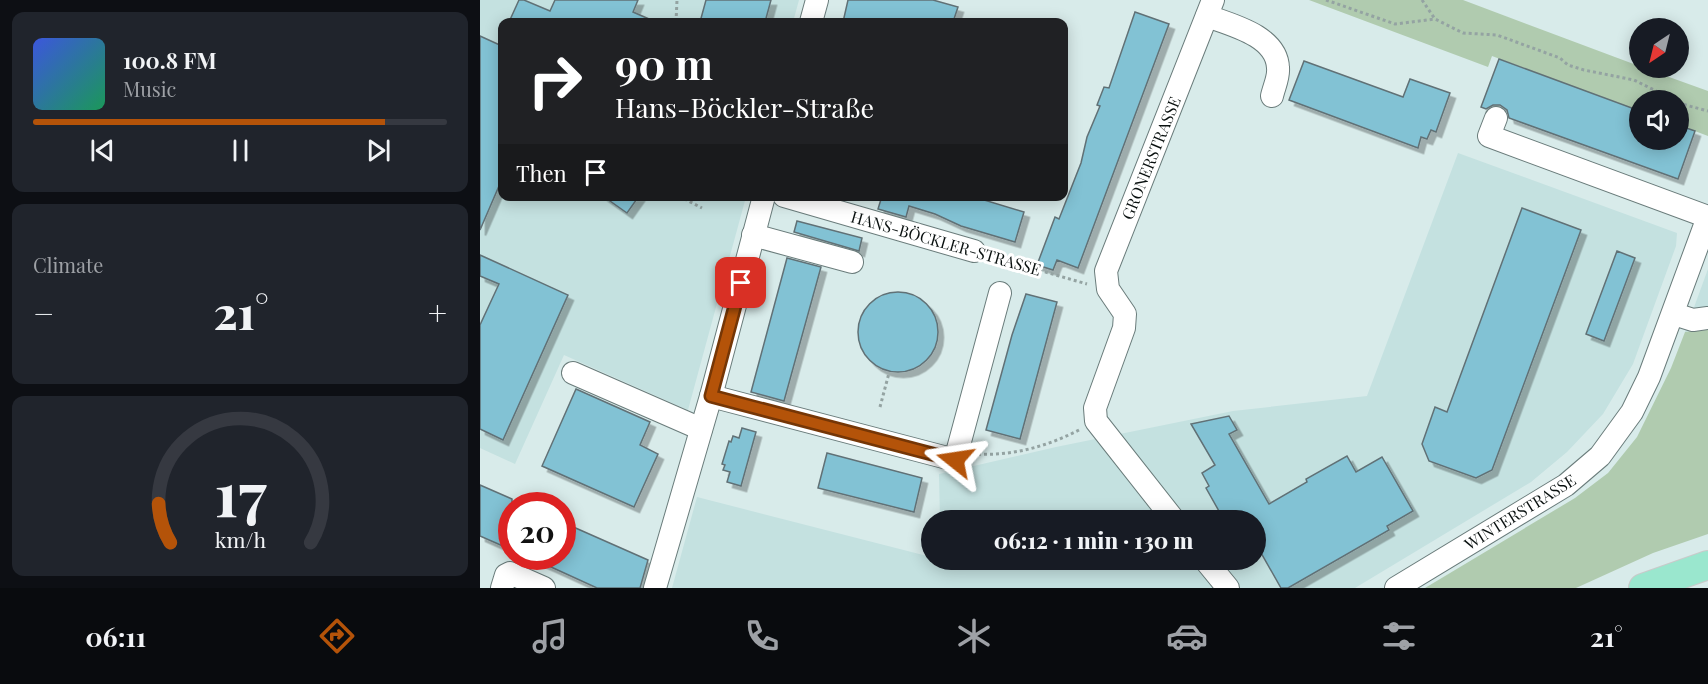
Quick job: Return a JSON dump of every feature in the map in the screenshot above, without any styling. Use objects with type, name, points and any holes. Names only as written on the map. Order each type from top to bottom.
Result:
[{"type":"main road","points":[[1643,588],[1708,565]]},
{"type":"street","points":[[812,18],[817,0]]},
{"type":"street","points":[[1210,8],[1266,44],[1276,57],[1278,70],[1272,96]]},
{"type":"street","name":"GRONERSTRASSE","points":[[1108,289],[1106,271],[1210,8]]},
{"type":"street","points":[[1496,118],[1489,136],[1708,217]]},
{"type":"street","points":[[655,588],[711,396],[763,201]]},
{"type":"street","name":"HANS-BÖCKLER-STRASSE","points":[[801,201],[974,251]]},
{"type":"street","name":"WINTERSTRASSE","points":[[1396,588],[1566,485],[1600,456],[1632,412],[1649,377],[1708,217]]},
{"type":"street","points":[[753,235],[852,262]]},
{"type":"street","points":[[1108,289],[1125,314],[1124,328],[1095,408],[1096,421],[1166,510]]},
{"type":"street","points":[[711,396],[955,460],[1000,293]]},
{"type":"street","points":[[1674,314],[1693,320],[1708,318]]},
{"type":"street","points":[[573,373],[701,429]]},
{"type":"street","points":[[1213,570],[1228,588]]},
{"type":"street","points":[[502,588],[506,575],[510,573],[544,588]]},
{"type":"path","points":[[676,18],[677,0]]},
{"type":"path","points":[[1326,0],[1395,24],[1435,19]]},
{"type":"path","points":[[1422,0],[1435,19],[1463,33],[1497,35],[1560,58],[1569,65],[1634,80],[1654,90]]},
{"type":"path","points":[[1689,106],[1708,111]]},
{"type":"path","points":[[689,201],[702,208]]},
{"type":"path","name":"HANS-BÖCKLER-STRASSE","points":[[974,251],[1108,289]]},
{"type":"path","points":[[880,407],[889,373]]},
{"type":"path","points":[[957,453],[994,455],[1036,448],[1096,421]]},
{"type":"shaded area","points":[[480,0],[799,0],[794,18],[498,18],[498,201],[745,201],[688,410],[564,355],[515,464],[480,448]]},
{"type":"shaded area","points":[[1458,153],[1677,233],[1676,246],[1633,364],[1603,414],[1567,452],[1531,482],[1355,588],[672,588],[697,497],[921,554],[921,570],[1266,570],[1266,510],[940,510],[939,474],[1056,447],[1233,411],[1367,396]]},
{"type":"shaded area","points":[[1708,269],[1708,329],[1685,332]]},
{"type":"green space","points":[[1309,0],[1463,0],[1629,62],[1629,78],[1672,78],[1708,91],[1708,136],[1689,129],[1689,90],[1629,90],[1629,107],[1492,56],[1488,67]]},
{"type":"green space","points":[[1708,329],[1708,534],[1653,553],[1576,588],[1425,588],[1575,498],[1608,473],[1637,437],[1671,368],[1685,332]]},
{"type":"building","points":[[519,0],[550,11],[555,0],[638,0],[633,12],[647,18],[511,18]]},
{"type":"building","points":[[706,0],[771,0],[766,18],[701,18]]},
{"type":"building","points":[[848,0],[933,0],[958,7],[954,18],[844,18]]},
{"type":"building","points":[[1135,12],[1169,24],[1078,268],[1057,260],[1053,270],[1037,265],[1055,217],[1059,219],[1068,201],[1087,137],[1100,106],[1097,105],[1104,87],[1109,88]]},
{"type":"building","points":[[480,36],[498,44],[498,188],[480,230]]},
{"type":"building","points":[[1499,59],[1629,107],[1629,150],[1688,150],[1678,179],[1509,118],[1507,110],[1500,105],[1493,105],[1486,109],[1481,107]]},
{"type":"building","points":[[1304,61],[1403,97],[1410,79],[1450,93],[1436,132],[1431,130],[1427,139],[1421,137],[1418,148],[1289,100]]},
{"type":"building","points":[[1689,129],[1695,131],[1689,148]]},
{"type":"building","points":[[610,201],[635,201],[627,213]]},
{"type":"building","points":[[880,201],[988,201],[1024,212],[1015,242],[961,226],[935,214],[909,206],[906,217],[878,209]]},
{"type":"building","points":[[1522,208],[1581,230],[1492,470],[1476,478],[1429,461],[1422,444],[1435,407],[1447,412]]},
{"type":"building","points":[[797,221],[862,238],[859,251],[794,232]]},
{"type":"building","points":[[1617,251],[1635,258],[1604,341],[1586,334]]},
{"type":"building","points":[[480,255],[568,295],[503,440],[480,429],[480,325],[499,284],[480,276]]},
{"type":"building","points":[[787,258],[821,267],[784,401],[751,392]]},
{"type":"building","points":[[898,292],[913,295],[926,304],[935,317],[938,332],[935,347],[926,360],[913,369],[898,372],[883,369],[870,360],[861,347],[858,332],[861,317],[870,304],[883,295]]},
{"type":"building","points":[[1026,294],[1057,302],[1020,439],[986,430],[1012,335]]},
{"type":"building","points":[[576,389],[650,422],[640,445],[658,454],[634,507],[542,466]]},
{"type":"building","points":[[1229,416],[1237,430],[1229,434],[1269,504],[1307,482],[1306,479],[1347,456],[1356,472],[1382,457],[1413,511],[1387,526],[1389,530],[1288,588],[1281,588],[1266,562],[1266,510],[1218,510],[1206,488],[1209,486],[1202,473],[1215,465],[1191,424]]},
{"type":"building","points":[[742,428],[756,432],[741,486],[727,482],[730,472],[723,470],[725,465],[722,464],[729,441],[731,442],[733,436],[739,438]]},
{"type":"building","points":[[827,453],[922,478],[914,512],[818,488]]},
{"type":"building","points":[[480,485],[498,493],[498,544],[480,536]]},
{"type":"building","points":[[576,528],[648,560],[640,588],[597,588],[558,570],[576,570]]},
{"type":"route","points":[[741,283],[711,396],[955,460]]}]
